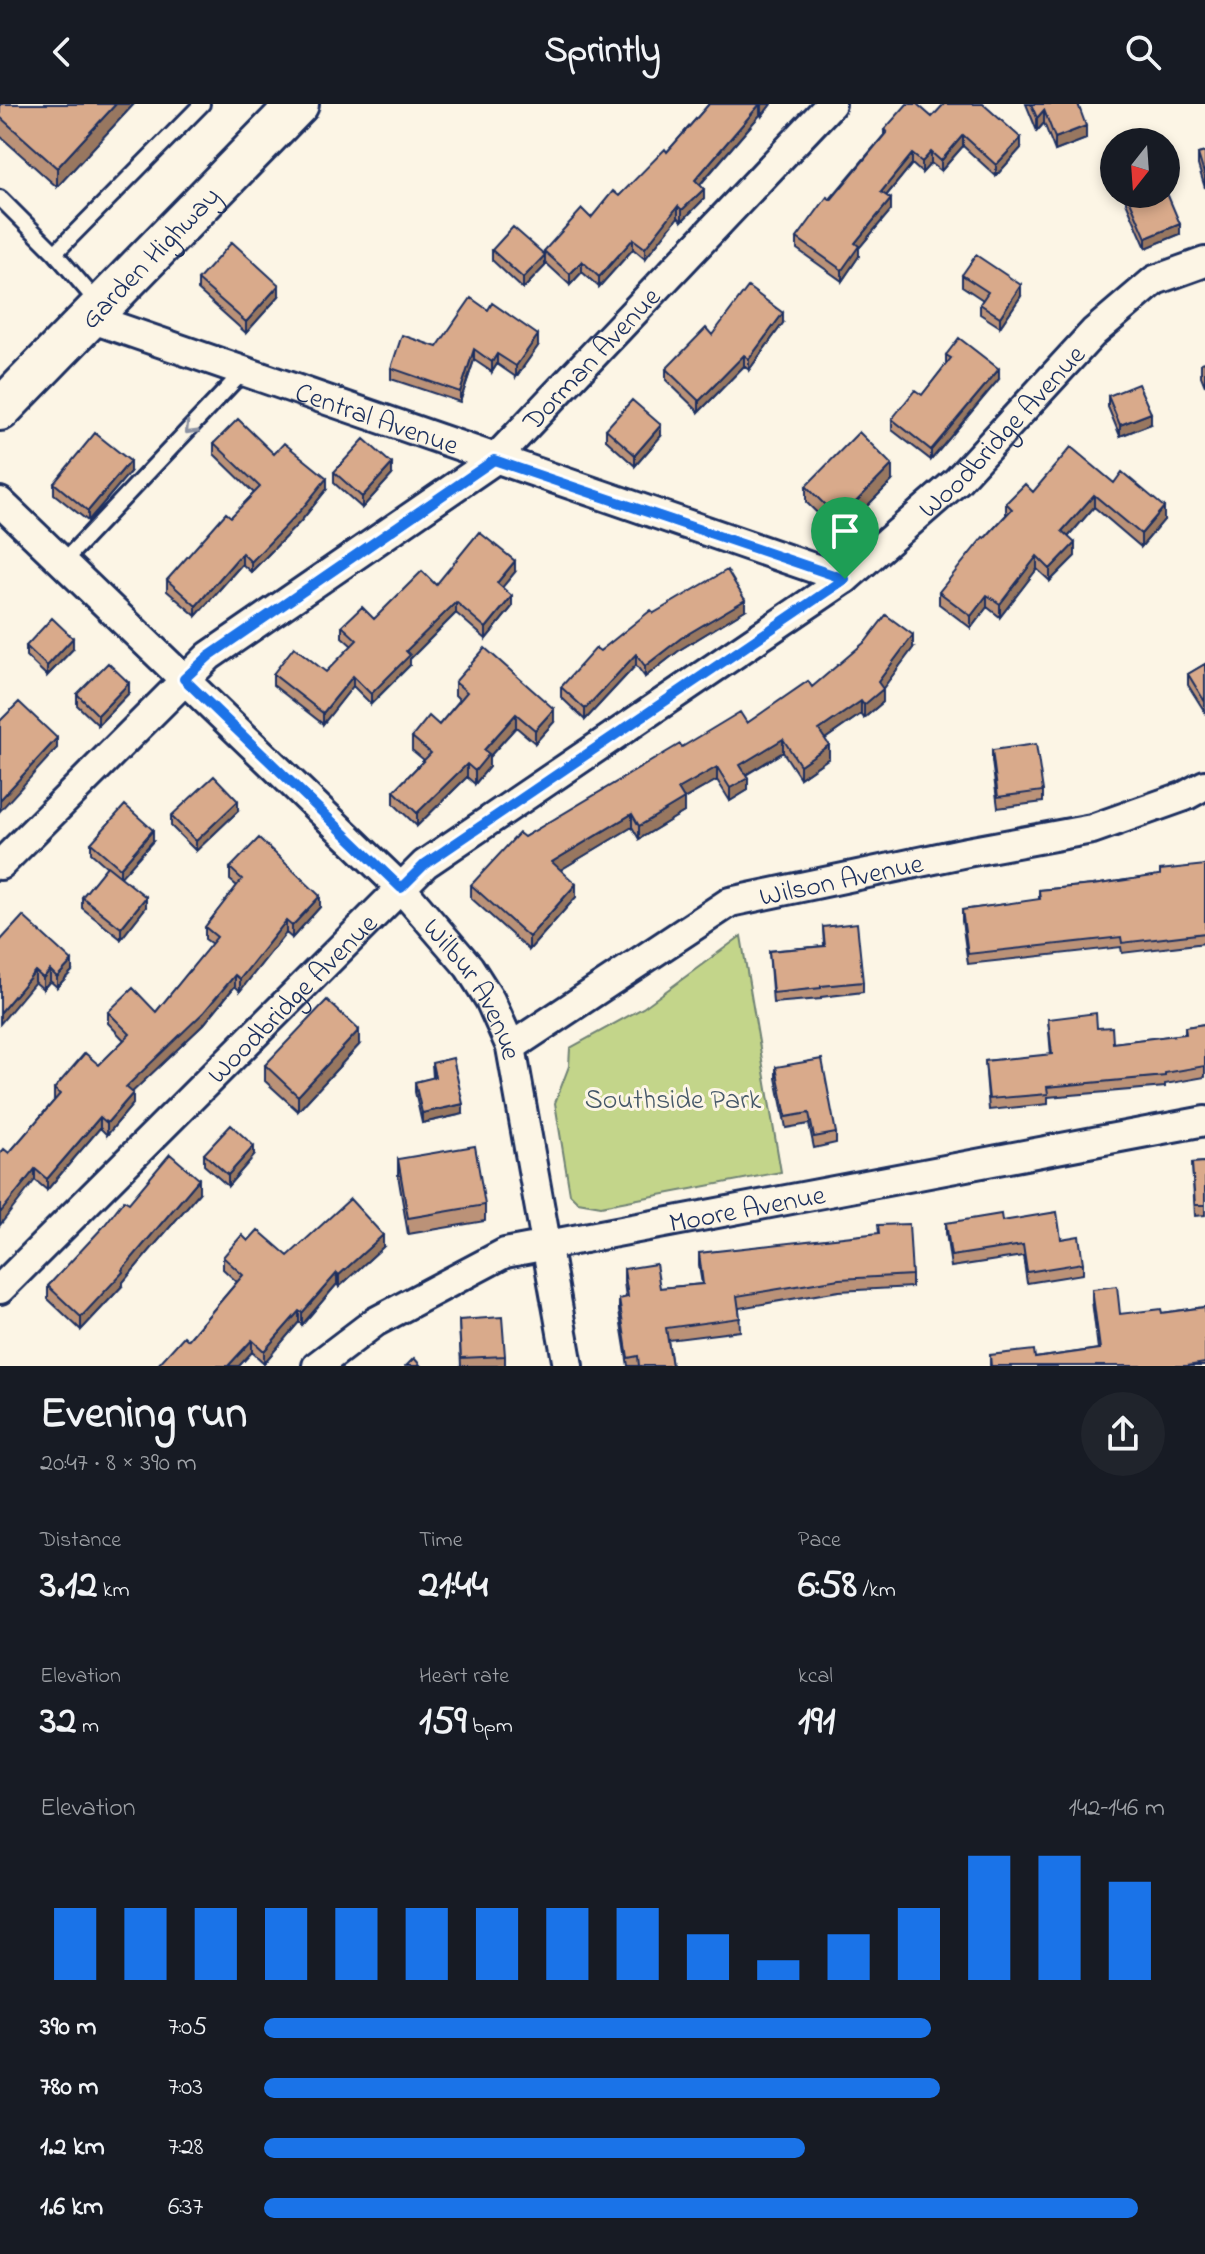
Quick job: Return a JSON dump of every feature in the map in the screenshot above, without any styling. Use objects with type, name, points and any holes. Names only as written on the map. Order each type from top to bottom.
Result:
[{"type":"main road","name":"Garden Highway","points":[[0,410],[298,104]]},
{"type":"street","name":"Dorman Avenue","points":[[0,865],[209,656],[494,460],[831,104]]},
{"type":"street","name":"Woodbridge Avenue","points":[[0,1289],[425,864],[845,579],[957,481],[1094,332],[1155,280],[1205,262]]},
{"type":"street","name":"Central Avenue","points":[[95,312],[243,372],[845,579]]},
{"type":"street","name":"Wilbur Avenue","points":[[0,502],[401,888],[469,967],[490,1000],[511,1047],[568,1366]]},
{"type":"street","name":"Wilson Avenue","points":[[511,1047],[730,902],[1092,829],[1185,796],[1205,785]]},
{"type":"street","name":"Moore Avenue","points":[[317,1366],[388,1315],[505,1253],[1205,1121]]},
{"type":"lane","points":[[55,253],[202,104]]},
{"type":"lane","points":[[0,198],[55,253],[95,312]]},
{"type":"lane","points":[[63,562],[243,372]]},
{"type":"green space","name":"Southside Park","points":[[741,936],[781,1172],[601,1206],[578,1202],[570,1194],[555,1103],[569,1066],[570,1048],[643,1008]]},
{"type":"building","points":[[0,104],[116,104],[57,168],[0,117]]},
{"type":"building","points":[[709,104],[760,104],[695,180],[704,189],[682,210],[678,206],[645,248],[633,239],[599,277],[582,261],[570,274],[544,251],[582,209],[591,218],[613,191],[619,196],[665,149],[667,152]]},
{"type":"building","points":[[907,104],[917,104],[932,117],[944,104],[983,104],[1021,138],[996,165],[963,135],[941,161],[931,152],[922,162],[912,154],[881,192],[891,199],[855,243],[859,246],[842,270],[797,238],[827,197],[831,200]]},
{"type":"building","points":[[1031,104],[1078,104],[1086,126],[1055,138],[1044,110],[1037,118]]},
{"type":"building","points":[[1205,152],[1205,177],[1198,154]]},
{"type":"building","points":[[1133,208],[1173,208],[1180,224],[1146,238]]},
{"type":"building","points":[[513,227],[545,255],[523,278],[492,250]]},
{"type":"building","points":[[232,242],[279,285],[246,322],[198,280]]},
{"type":"building","points":[[976,255],[1021,285],[1000,317],[980,304],[988,292],[962,275]]},
{"type":"building","points":[[748,287],[783,313],[749,359],[744,355],[699,401],[666,369],[706,328],[712,335]]},
{"type":"building","points":[[471,298],[488,310],[492,303],[538,335],[516,366],[497,354],[492,362],[474,349],[460,392],[391,368],[402,335],[437,347]]},
{"type":"building","points":[[959,338],[999,369],[931,450],[892,419],[915,390],[922,395],[951,358],[946,355]]},
{"type":"building","points":[[1138,384],[1151,413],[1120,425],[1108,396]]},
{"type":"building","points":[[632,400],[661,425],[635,455],[606,429]]},
{"type":"building","points":[[238,419],[274,454],[284,443],[327,478],[251,562],[242,553],[196,606],[167,580],[226,513],[231,517],[260,487],[214,443]]},
{"type":"building","points":[[859,432],[892,465],[839,519],[806,486]]},
{"type":"building","points":[[95,433],[130,461],[88,511],[54,483]]},
{"type":"building","points":[[364,439],[392,464],[362,497],[334,472]]},
{"type":"building","points":[[1071,447],[1114,483],[1122,472],[1164,507],[1141,534],[1094,495],[1062,531],[1075,543],[1050,569],[1037,556],[1000,604],[987,595],[971,616],[939,592],[983,537],[1012,509],[1006,503],[1025,484],[1033,492]]},
{"type":"building","points":[[479,532],[515,561],[497,583],[512,596],[486,628],[456,602],[406,651],[410,655],[371,694],[353,676],[323,713],[273,674],[294,647],[326,672],[357,640],[342,626],[362,607],[374,619],[422,571],[436,585]]},
{"type":"building","points":[[727,570],[745,600],[681,638],[645,666],[636,654],[585,709],[561,687],[596,648],[600,651],[651,610],[654,613]]},
{"type":"building","points":[[886,615],[913,635],[878,682],[883,689],[864,705],[861,701],[819,730],[829,745],[800,765],[783,739],[740,765],[748,778],[730,788],[717,767],[678,789],[684,799],[639,826],[632,814],[552,862],[576,884],[529,937],[471,885],[519,833],[524,837],[740,712],[747,723],[808,681],[812,687],[866,641]]},
{"type":"building","points":[[52,618],[73,638],[47,666],[26,646]]},
{"type":"building","points":[[485,648],[554,709],[535,730],[516,714],[484,750],[489,754],[475,771],[467,764],[417,813],[394,791],[431,753],[412,737],[429,716],[439,725],[467,692],[455,682]]},
{"type":"building","points":[[108,663],[129,683],[98,715],[77,694]]},
{"type":"building","points":[[1205,664],[1205,702],[1188,674]]},
{"type":"building","points":[[19,702],[57,738],[0,800],[0,721]]},
{"type":"building","points":[[1036,744],[1043,791],[998,797],[992,750]]},
{"type":"building","points":[[214,776],[238,801],[196,841],[171,816]]},
{"type":"building","points":[[125,805],[153,830],[120,868],[91,843]]},
{"type":"building","points":[[259,838],[320,896],[292,926],[286,921],[240,979],[235,975],[204,1012],[126,1087],[133,1093],[107,1123],[100,1117],[47,1179],[35,1169],[0,1213],[0,1154],[4,1149],[9,1153],[60,1094],[54,1089],[85,1053],[99,1065],[130,1034],[108,1012],[133,988],[156,1012],[217,937],[205,927],[242,879],[230,868]]},
{"type":"building","points":[[1205,865],[1205,933],[1122,943],[1121,937],[968,954],[962,910],[1040,899],[1039,890],[1160,875],[1160,870]]},
{"type":"building","points":[[107,866],[146,897],[121,928],[82,897]]},
{"type":"building","points":[[23,916],[72,961],[57,977],[50,970],[43,978],[35,971],[0,1013],[0,941]]},
{"type":"building","points":[[857,923],[863,982],[773,993],[769,951],[825,946],[823,927]]},
{"type":"building","points":[[327,1000],[359,1030],[298,1096],[265,1065]]},
{"type":"building","points":[[1096,1013],[1097,1028],[1112,1027],[1113,1043],[1186,1034],[1185,1027],[1205,1024],[1205,1066],[1165,1073],[1165,1076],[1047,1087],[1048,1094],[989,1099],[985,1061],[1052,1054],[1048,1019]]},
{"type":"building","points":[[453,1058],[463,1104],[422,1113],[415,1082],[435,1077],[432,1063]]},
{"type":"building","points":[[822,1059],[836,1133],[814,1137],[809,1113],[786,1117],[776,1067]]},
{"type":"building","points":[[231,1125],[254,1146],[228,1175],[204,1154]]},
{"type":"building","points":[[475,1146],[485,1205],[408,1218],[398,1159]]},
{"type":"building","points":[[170,1154],[199,1179],[123,1272],[81,1317],[48,1286],[124,1200],[129,1203]]},
{"type":"building","points":[[1205,1162],[1205,1205],[1195,1205],[1192,1163]]},
{"type":"building","points":[[350,1199],[383,1235],[339,1275],[337,1273],[264,1351],[252,1340],[228,1366],[157,1366],[184,1336],[188,1340],[243,1275],[223,1257],[242,1235],[248,1241],[258,1230],[288,1256]]},
{"type":"building","points":[[1057,1212],[1061,1239],[1079,1236],[1083,1263],[1027,1272],[1023,1245],[951,1256],[946,1223],[1001,1214],[1002,1221]]},
{"type":"building","points":[[909,1224],[912,1275],[839,1279],[737,1296],[740,1318],[666,1328],[672,1366],[639,1366],[638,1356],[628,1358],[619,1299],[628,1297],[624,1269],[656,1264],[660,1288],[703,1284],[699,1253],[879,1233],[878,1225]]},
{"type":"building","points":[[1117,1286],[1120,1314],[1161,1309],[1162,1313],[1205,1307],[1205,1363],[1187,1366],[991,1366],[990,1355],[1034,1350],[1035,1358],[1100,1349],[1092,1289]]},
{"type":"building","points":[[502,1317],[505,1356],[461,1358],[459,1320]]},
{"type":"building","points":[[414,1358],[421,1366],[406,1366]]},
{"type":"route","points":[[494,460],[845,579],[425,864],[401,888],[184,679],[209,656],[494,460]]}]
